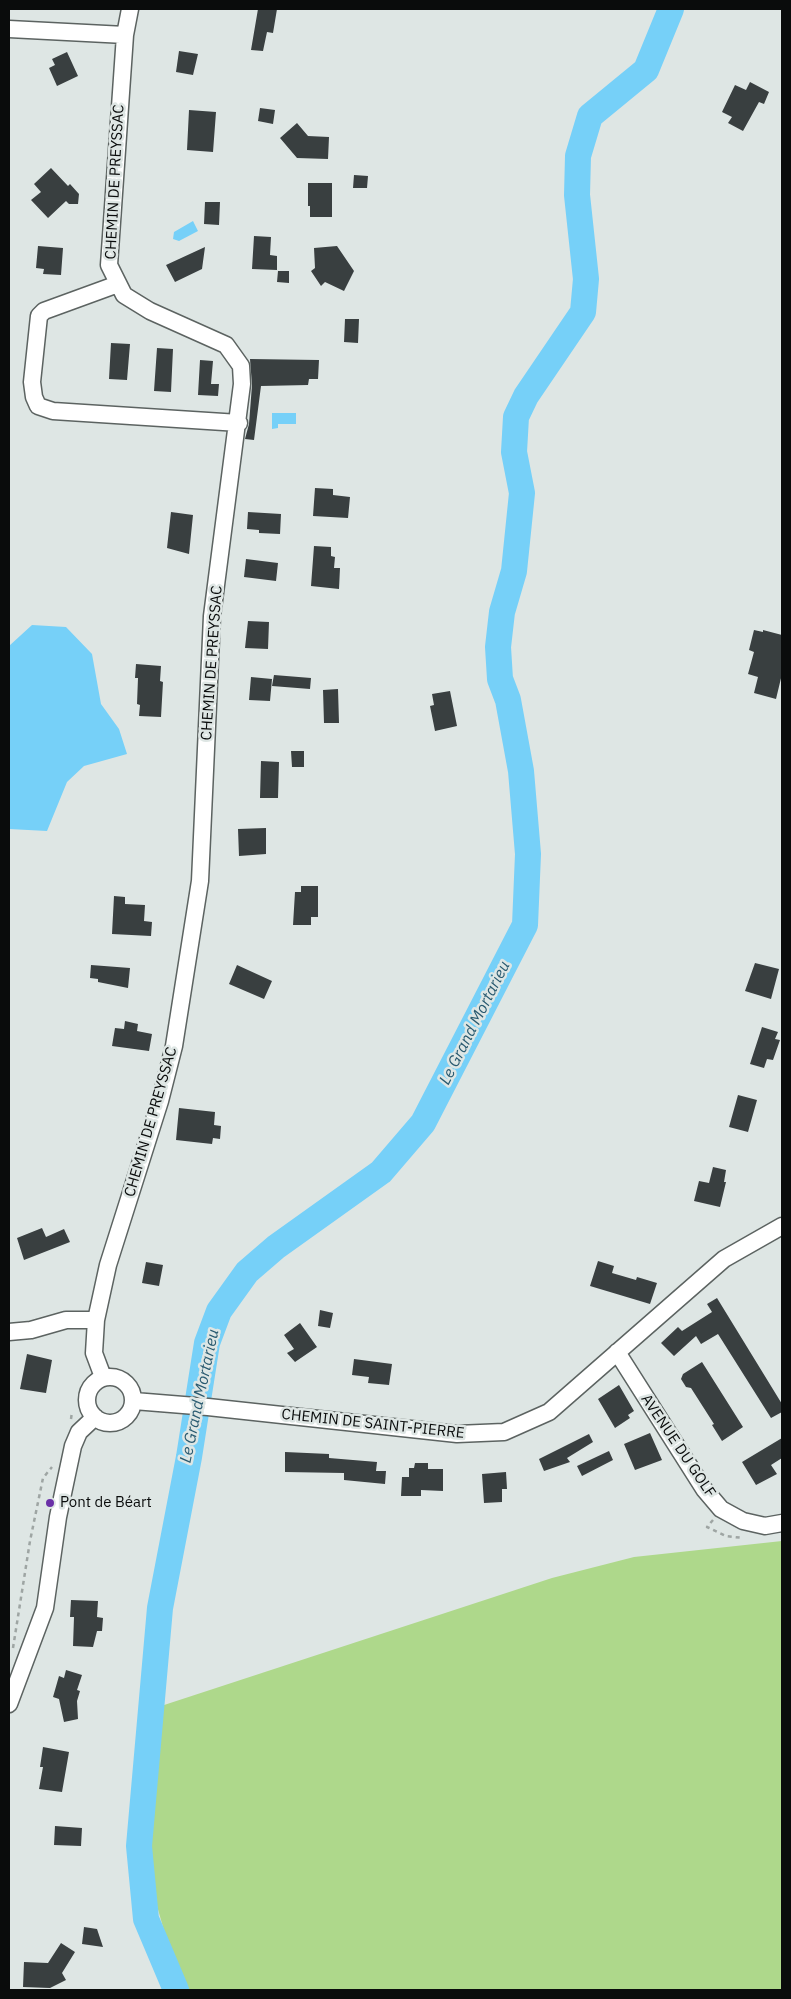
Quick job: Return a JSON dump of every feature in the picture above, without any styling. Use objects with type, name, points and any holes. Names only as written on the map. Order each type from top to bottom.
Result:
[{"type":"street","name":"CHEMIN DE PREYSSAC","points":[[104,1377],[94,1353],[96,1320],[108,1265],[160,1101],[184,991],[200,881],[212,616],[239,423],[242,384],[241,366],[226,345],[150,311],[124,295],[109,265],[125,35],[130,9]]},
{"type":"street","points":[[9,29],[125,35]]},
{"type":"street","points":[[118,284],[44,311],[39,316],[32,382],[34,397],[38,406],[53,411],[239,423]]},
{"type":"street","name":"CHEMIN DE SAINT-PIERRE","points":[[134,1401],[208,1407],[457,1434],[504,1432],[549,1412],[724,1259],[782,1226]]},
{"type":"street","points":[[9,1332],[31,1330],[66,1320],[96,1320]]},
{"type":"street","name":"AVENUE DU GOLF","points":[[617,1352],[704,1489],[721,1509],[743,1521],[765,1526],[782,1523]]},
{"type":"street","points":[[111,1376],[125,1381],[133,1394],[134,1401],[128,1415],[116,1423],[101,1421],[95,1417],[88,1405],[88,1391],[92,1385],[104,1377],[111,1376]]},
{"type":"street","points":[[9,1704],[45,1608],[58,1517],[73,1446],[79,1432],[95,1417]]},
{"type":"path","points":[[70,1425],[72,1412]]},
{"type":"path","points":[[11,1655],[43,1478],[56,1463]]},
{"type":"green space","points":[[782,1541],[782,1990],[186,1990],[175,1969],[147,1871],[158,1707],[552,1578],[634,1557]]},
{"type":"water","points":[[193,221],[198,231],[179,241],[173,239],[174,232]]},
{"type":"water","points":[[272,413],[296,413],[296,424],[278,424],[278,428],[272,429]]},
{"type":"water","points":[[32,625],[66,627],[92,654],[101,704],[119,729],[127,754],[84,766],[67,782],[47,831],[9,829],[9,646]]},
{"type":"building","points":[[258,9],[277,9],[273,33],[267,32],[263,51],[251,50]]},
{"type":"building","points":[[179,51],[198,54],[193,75],[176,72]]},
{"type":"building","points":[[67,52],[78,76],[57,86],[49,68],[55,65],[52,59]]},
{"type":"building","points":[[750,82],[769,92],[764,104],[759,102],[743,131],[728,123],[732,117],[722,112],[735,85],[746,90]]},
{"type":"building","points":[[260,108],[275,110],[273,124],[258,121]]},
{"type":"building","points":[[189,110],[216,112],[213,152],[187,150]]},
{"type":"building","points":[[297,123],[308,136],[329,137],[328,159],[297,158],[280,138]]},
{"type":"building","points":[[51,168],[68,186],[70,184],[79,194],[78,204],[69,204],[66,201],[48,218],[31,200],[41,192],[34,184]]},
{"type":"building","points":[[354,175],[368,176],[367,188],[353,188]]},
{"type":"building","points":[[308,183],[332,183],[332,217],[310,217]]},
{"type":"building","points":[[205,202],[220,202],[219,225],[204,224]]},
{"type":"building","points":[[254,236],[271,237],[270,255],[277,256],[277,270],[252,269]]},
{"type":"building","points":[[38,246],[63,248],[61,275],[43,274],[44,269],[36,268]]},
{"type":"building","points":[[337,246],[354,271],[344,291],[325,282],[321,286],[311,271],[315,268],[314,248]]},
{"type":"building","points":[[205,247],[202,269],[175,282],[166,265]]},
{"type":"building","points":[[278,271],[289,271],[289,283],[277,282]]},
{"type":"building","points":[[345,319],[359,319],[358,343],[344,342]]},
{"type":"building","points":[[111,343],[130,344],[127,380],[109,379]]},
{"type":"building","points":[[157,348],[173,349],[171,392],[154,391]]},
{"type":"building","points":[[250,359],[319,360],[318,379],[309,379],[308,385],[261,386],[254,440],[245,439],[249,424],[252,385]]},
{"type":"building","points":[[200,360],[213,361],[211,384],[219,384],[218,396],[198,395]]},
{"type":"building","points":[[315,488],[333,489],[333,495],[350,497],[348,518],[313,516]]},
{"type":"building","points":[[171,512],[193,515],[189,554],[167,548]]},
{"type":"building","points":[[248,512],[281,514],[280,534],[259,533],[259,530],[247,529]]},
{"type":"building","points":[[314,546],[331,547],[331,556],[335,557],[334,568],[340,568],[339,589],[311,586]]},
{"type":"building","points":[[246,559],[278,563],[276,581],[244,577]]},
{"type":"building","points":[[248,621],[269,622],[268,649],[245,648]]},
{"type":"building","points":[[754,630],[763,632],[763,630],[782,635],[782,674],[776,699],[754,693],[758,677],[748,674],[754,652],[749,650]]},
{"type":"building","points":[[136,664],[161,666],[160,681],[163,682],[161,717],[139,716],[140,705],[137,704],[138,678],[135,678]]},
{"type":"building","points":[[274,675],[311,678],[310,689],[272,686]]},
{"type":"building","points":[[251,677],[272,679],[270,701],[249,700]]},
{"type":"building","points":[[338,689],[339,723],[324,723],[323,690]]},
{"type":"building","points":[[450,691],[457,726],[435,731],[430,706],[434,705],[432,694]]},
{"type":"building","points":[[291,751],[304,751],[304,767],[292,767]]},
{"type":"building","points":[[261,761],[279,762],[278,798],[260,798]]},
{"type":"building","points":[[266,828],[266,854],[239,856],[238,829]]},
{"type":"building","points":[[301,886],[318,886],[318,917],[311,917],[311,925],[293,925],[295,892],[301,892]]},
{"type":"building","points":[[114,896],[125,897],[125,904],[145,905],[144,921],[152,922],[151,936],[112,934]]},
{"type":"building","points":[[755,963],[779,969],[771,999],[745,991]]},
{"type":"building","points":[[91,965],[130,968],[128,988],[98,982],[98,979],[90,978]]},
{"type":"building","points":[[237,965],[272,981],[264,999],[229,984]]},
{"type":"building","points":[[125,1021],[138,1024],[137,1031],[152,1034],[149,1051],[112,1046],[115,1028],[124,1029]]},
{"type":"building","points":[[762,1027],[778,1032],[775,1039],[780,1040],[773,1060],[767,1059],[764,1068],[750,1064]]},
{"type":"building","points":[[738,1095],[757,1100],[748,1132],[729,1127]]},
{"type":"building","points":[[179,1108],[215,1112],[214,1125],[221,1126],[220,1139],[213,1138],[212,1144],[176,1140]]},
{"type":"building","points":[[713,1167],[726,1170],[724,1182],[726,1182],[720,1207],[694,1201],[699,1181],[709,1183]]},
{"type":"building","points":[[42,1228],[46,1237],[64,1229],[70,1242],[24,1260],[17,1238]]},
{"type":"building","points":[[598,1261],[614,1266],[612,1273],[636,1280],[637,1277],[657,1283],[650,1304],[590,1286]]},
{"type":"building","points":[[146,1262],[163,1265],[159,1286],[142,1283]]},
{"type":"building","points":[[717,1298],[782,1404],[782,1412],[771,1418],[718,1334],[701,1344],[696,1336],[674,1356],[661,1343],[678,1327],[682,1331],[712,1312],[707,1304]]},
{"type":"building","points":[[320,1310],[333,1313],[330,1328],[318,1326]]},
{"type":"building","points":[[300,1323],[317,1347],[295,1362],[287,1353],[294,1349],[284,1335]]},
{"type":"building","points":[[27,1354],[52,1360],[46,1393],[20,1389]]},
{"type":"building","points":[[354,1359],[392,1364],[389,1385],[368,1383],[369,1377],[352,1375]]},
{"type":"building","points":[[702,1362],[743,1427],[722,1441],[712,1425],[714,1424],[691,1388],[686,1387],[681,1379],[683,1374]]},
{"type":"building","points":[[619,1385],[634,1411],[628,1415],[630,1418],[615,1428],[598,1399]]},
{"type":"building","points":[[650,1433],[662,1460],[635,1470],[624,1444]]},
{"type":"building","points":[[589,1434],[593,1442],[567,1458],[570,1462],[544,1471],[539,1459]]},
{"type":"building","points":[[782,1438],[782,1458],[771,1465],[777,1474],[756,1485],[742,1462]]},
{"type":"building","points":[[609,1451],[613,1460],[582,1476],[577,1466]]},
{"type":"building","points":[[285,1452],[329,1454],[329,1458],[377,1462],[376,1471],[386,1471],[385,1484],[344,1480],[344,1473],[285,1472]]},
{"type":"building","points":[[415,1463],[428,1463],[428,1469],[443,1469],[443,1491],[421,1490],[421,1496],[401,1496],[402,1477],[409,1477],[409,1468],[414,1468]]},
{"type":"building","points":[[506,1472],[507,1489],[502,1489],[502,1502],[484,1503],[482,1474]]},
{"type":"building","points":[[71,1600],[98,1601],[97,1617],[103,1618],[102,1631],[97,1631],[93,1647],[73,1646],[74,1617],[70,1617]]},
{"type":"building","points":[[66,1670],[82,1675],[77,1690],[80,1691],[77,1701],[78,1719],[64,1722],[59,1699],[53,1697],[59,1676],[64,1678]]},
{"type":"building","points":[[43,1747],[69,1752],[62,1792],[39,1789],[43,1767],[40,1767]]},
{"type":"building","points":[[55,1826],[82,1828],[81,1846],[54,1845]]},
{"type":"building","points":[[84,1927],[97,1929],[103,1947],[82,1944]]},
{"type":"building","points":[[61,1943],[75,1952],[62,1973],[66,1980],[50,1988],[23,1987],[24,1962],[48,1963]]},
{"type":"waterway","name":"Le Grand Mortarieu","points":[[176,1990],[146,1919],[139,1846],[160,1608],[189,1457],[207,1343],[219,1311],[247,1272],[276,1247],[381,1172],[423,1123],[525,925],[528,854],[521,771],[508,700],[500,679],[498,647],[502,612],[514,571],[522,493],[514,452],[516,417],[526,396],[583,312],[586,279],[577,195],[578,156],[590,116],[646,70],[671,9]]},
{"type":"place","name":"Pont de Béart","points":[[50,1503]]}]
